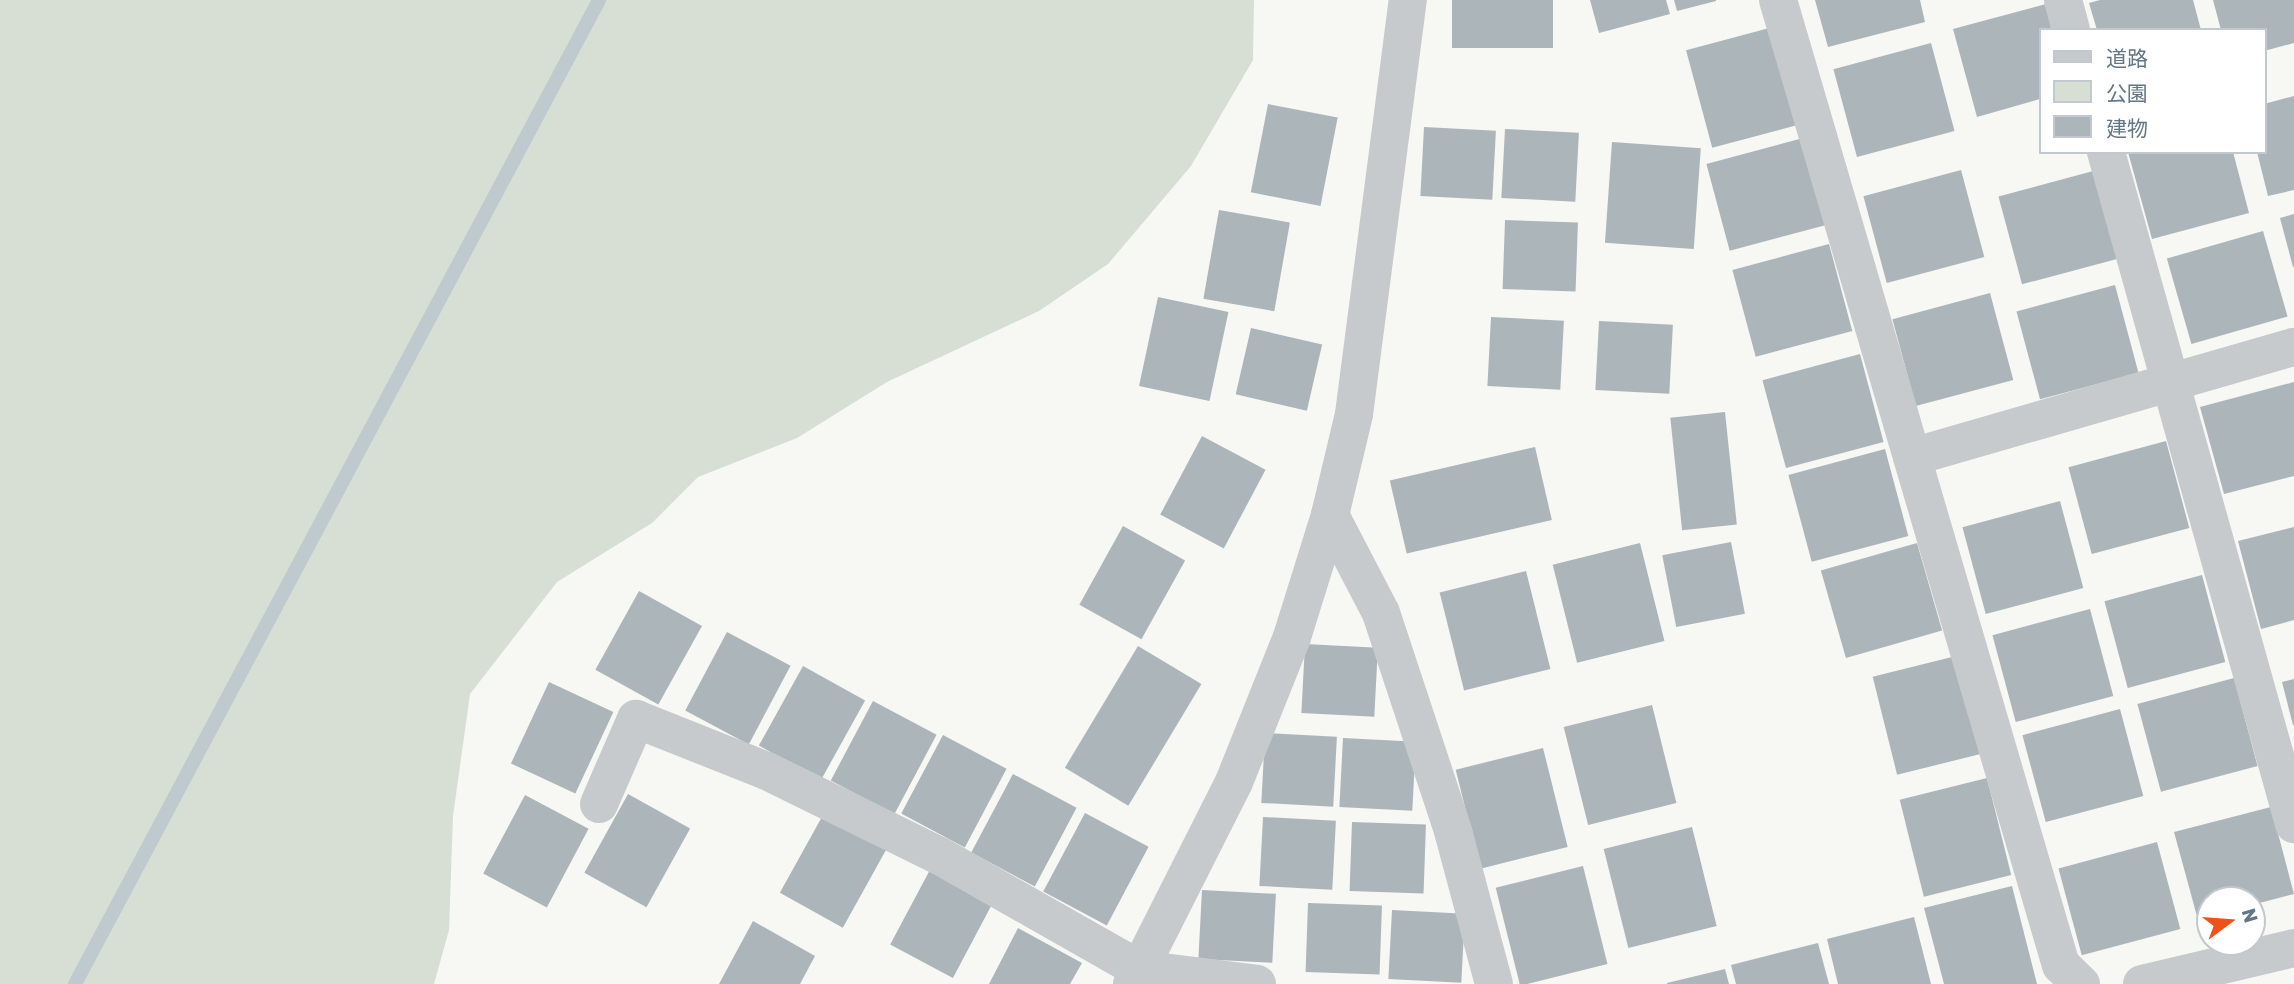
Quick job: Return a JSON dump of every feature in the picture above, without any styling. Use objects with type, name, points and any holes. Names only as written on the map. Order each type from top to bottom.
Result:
[{"type":"street","points":[[1135,976],[1234,782],[1293,637],[1330,515],[1354,414],[1408,0]]},
{"type":"street","points":[[1778,0],[2061,965],[2081,984]]},
{"type":"street","points":[[2063,0],[2070,28]]},
{"type":"street","points":[[2107,154],[2294,824]]},
{"type":"street","points":[[1912,457],[2170,380],[2294,347]]},
{"type":"street","points":[[1330,515],[1381,613],[1454,831],[1494,984]]},
{"type":"street","points":[[599,804],[636,719],[767,771],[928,850],[1135,976],[1257,984]]},
{"type":"street","points":[[2142,984],[2294,948]]},
{"type":"green space","points":[[0,0],[1254,0],[1253,60],[1191,166],[1108,264],[1039,311],[887,382],[797,438],[698,477],[652,523],[557,582],[470,694],[453,816],[449,930],[434,984],[0,984]]},
{"type":"building","points":[[1452,0],[1553,0],[1553,48],[1452,48]]},
{"type":"building","points":[[1590,0],[1666,0],[1670,14],[1599,33]]},
{"type":"building","points":[[1674,0],[1716,0],[1716,1],[1677,11]]},
{"type":"building","points":[[1815,0],[1920,0],[1925,22],[1828,47]]},
{"type":"building","points":[[2100,0],[2193,0],[2200,28],[2096,28],[2089,3]]},
{"type":"building","points":[[2213,0],[2294,0],[2294,43],[2266,50],[2266,28],[2220,28]]},
{"type":"building","points":[[2050,3],[2057,28],[2038,28],[2038,100],[1977,117],[1953,29]]},
{"type":"building","points":[[1773,27],[1799,125],[1712,148],[1686,50]]},
{"type":"building","points":[[1931,43],[1955,131],[1857,157],[1833,69]]},
{"type":"building","points":[[2294,96],[2294,190],[2268,196],[2258,154],[2266,154],[2266,103]]},
{"type":"building","points":[[1268,104],[1338,118],[1321,206],[1251,192]]},
{"type":"building","points":[[1424,127],[1496,131],[1492,200],[1420,196]]},
{"type":"building","points":[[1505,129],[1579,133],[1575,202],[1501,198]]},
{"type":"building","points":[[1803,138],[1826,225],[1730,251],[1706,164]]},
{"type":"building","points":[[1612,142],[1701,148],[1694,249],[1605,243]]},
{"type":"building","points":[[2129,154],[2234,154],[2249,213],[2152,239]]},
{"type":"building","points":[[1961,170],[1984,257],[1887,283],[1863,196]]},
{"type":"building","points":[[2097,170],[2121,258],[2022,284],[1998,196]]},
{"type":"building","points":[[1219,210],[1290,223],[1274,311],[1203,299]]},
{"type":"building","points":[[2294,214],[2294,267],[2293,267],[2280,218]]},
{"type":"building","points":[[1505,220],[1578,223],[1576,292],[1503,289]]},
{"type":"building","points":[[2263,231],[2288,317],[2191,344],[2167,259]]},
{"type":"building","points":[[1829,244],[1852,331],[1756,357],[1732,270]]},
{"type":"building","points":[[2115,285],[2139,373],[2040,399],[2016,311]]},
{"type":"building","points":[[1990,293],[2013,380],[1916,406],[1892,319]]},
{"type":"building","points":[[1158,297],[1228,312],[1210,401],[1139,386]]},
{"type":"building","points":[[1491,317],[1564,321],[1560,390],[1487,386]]},
{"type":"building","points":[[1599,321],[1673,325],[1669,394],[1595,390]]},
{"type":"building","points":[[1251,328],[1322,344],[1307,411],[1236,394]]},
{"type":"building","points":[[1860,354],[1884,442],[1786,468],[1762,380]]},
{"type":"building","points":[[2294,382],[2294,476],[2224,494],[2200,407]]},
{"type":"building","points":[[1725,412],[1737,524],[1682,530],[1670,418]]},
{"type":"building","points":[[1202,436],[1266,470],[1224,548],[1160,515]]},
{"type":"building","points":[[2166,441],[2189,528],[2092,554],[2068,467]]},
{"type":"building","points":[[1535,447],[1552,520],[1407,554],[1390,481]]},
{"type":"building","points":[[1885,449],[1908,536],[1812,562],[1788,475]]},
{"type":"building","points":[[2060,501],[2083,588],[1986,614],[1962,527]]},
{"type":"building","points":[[1123,526],[1185,560],[1141,639],[1079,605]]},
{"type":"building","points":[[2294,527],[2294,620],[2261,629],[2238,541]]},
{"type":"building","points":[[1731,542],[1745,614],[1676,627],[1662,555]]},
{"type":"building","points":[[1640,543],[1664,641],[1577,663],[1553,565]]},
{"type":"building","points":[[1917,543],[1942,630],[1846,658],[1821,571]]},
{"type":"building","points":[[1526,571],[1550,669],[1464,691],[1440,593]]},
{"type":"building","points":[[2202,575],[2225,662],[2128,688],[2104,601]]},
{"type":"building","points":[[639,591],[702,626],[658,705],[595,670]]},
{"type":"building","points":[[2090,609],[2113,696],[2016,722],[1992,635]]},
{"type":"building","points":[[727,632],[791,666],[749,744],[685,711]]},
{"type":"building","points":[[1305,644],[1378,648],[1374,717],[1301,713]]},
{"type":"building","points":[[1138,646],[1201,684],[1128,806],[1065,768]]},
{"type":"building","points":[[1960,655],[1984,753],[1897,775],[1873,677]]},
{"type":"building","points":[[803,666],[865,700],[821,780],[759,746]]},
{"type":"building","points":[[2234,678],[2258,766],[2161,792],[2137,704]]},
{"type":"building","points":[[2294,679],[2294,725],[2293,725],[2282,682]]},
{"type":"building","points":[[549,682],[613,712],[575,794],[511,764]]},
{"type":"building","points":[[873,701],[937,735],[894,814],[831,780]]},
{"type":"building","points":[[1652,705],[1676,803],[1588,825],[1564,727]]},
{"type":"building","points":[[2120,709],[2143,796],[2046,822],[2022,735]]},
{"type":"building","points":[[1265,733],[1337,737],[1333,807],[1261,803]]},
{"type":"building","points":[[943,735],[1007,769],[965,847],[901,814]]},
{"type":"building","points":[[1343,738],[1416,742],[1412,811],[1339,807]]},
{"type":"building","points":[[1543,748],[1568,847],[1480,869],[1456,770]]},
{"type":"building","points":[[1013,774],[1077,808],[1035,886],[971,853]]},
{"type":"building","points":[[1987,778],[2011,875],[1924,897],[1900,800]]},
{"type":"building","points":[[628,794],[690,828],[646,907],[584,873]]},
{"type":"building","points":[[525,795],[589,829],[547,907],[483,874]]},
{"type":"building","points":[[2271,807],[2294,894],[2266,901],[2266,886],[2196,886],[2196,913],[2174,832]]},
{"type":"building","points":[[1085,813],[1149,847],[1107,925],[1043,892]]},
{"type":"building","points":[[823,815],[886,850],[843,928],[780,893]]},
{"type":"building","points":[[1263,817],[1336,821],[1332,890],[1259,886]]},
{"type":"building","points":[[1352,822],[1426,825],[1424,894],[1350,891]]},
{"type":"building","points":[[1692,827],[1717,926],[1628,948],[1604,849]]},
{"type":"building","points":[[2157,842],[2180,929],[2082,955],[2058,868]]},
{"type":"building","points":[[932,866],[995,899],[953,978],[890,945]]},
{"type":"building","points":[[1583,866],[1607,964],[1520,984],[1496,888]]},
{"type":"building","points":[[2012,886],[2037,984],[1944,984],[1924,908]]},
{"type":"building","points":[[1202,890],[1276,894],[1272,963],[1198,959]]},
{"type":"building","points":[[1308,903],[1382,906],[1380,975],[1306,972]]},
{"type":"building","points":[[1392,910],[1465,914],[1461,983],[1388,979]]},
{"type":"building","points":[[1914,917],[1931,984],[1838,984],[1827,939]]},
{"type":"building","points":[[753,921],[815,956],[800,984],[719,984]]},
{"type":"building","points":[[1018,928],[1082,963],[1070,984],[989,984]]},
{"type":"building","points":[[1818,943],[1829,984],[1736,984],[1731,965]]},
{"type":"building","points":[[1725,969],[1729,984],[1667,984],[1667,983]]},
{"type":"waterway","points":[[75,984],[599,0]]}]
